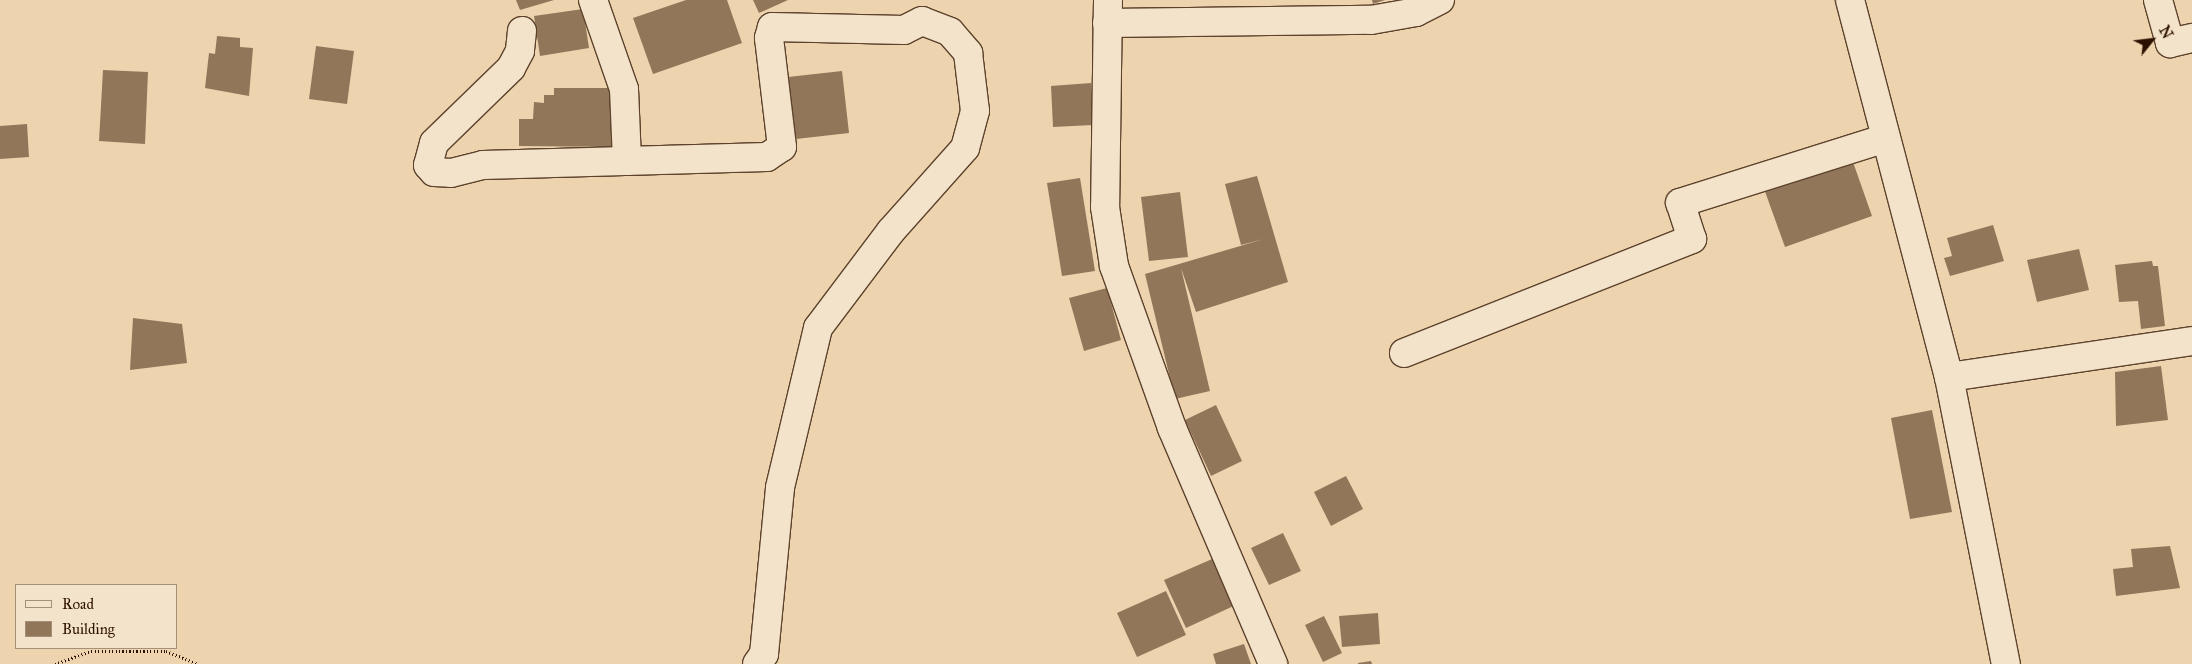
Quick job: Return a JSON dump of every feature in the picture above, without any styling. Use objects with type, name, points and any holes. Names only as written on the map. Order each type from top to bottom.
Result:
[{"type":"street","points":[[593,0],[624,89],[627,161]]},
{"type":"street","points":[[1273,664],[1172,428],[1114,266],[1105,207],[1108,12],[1371,20],[1416,12],[1440,0]]},
{"type":"street","points":[[1850,0],[1883,139],[1948,377],[2006,664]]},
{"type":"street","points":[[2158,0],[2170,43],[2192,38]]},
{"type":"street","points":[[522,31],[520,51],[511,68],[452,121],[434,143],[428,165],[434,172],[451,173],[483,165],[767,157],[782,147],[768,38],[772,27],[904,30],[918,11],[950,32],[968,53],[975,111],[966,148],[891,231],[818,328],[780,488],[764,654],[757,664]]},
{"type":"street","points":[[1404,353],[1692,239],[1680,203],[1883,139]]},
{"type":"street","points":[[1948,377],[2192,341]]},
{"type":"path","points":[[56,664],[91,651],[166,651],[198,664]]},
{"type":"building","points":[[516,0],[554,0],[520,10]]},
{"type":"building","points":[[686,0],[727,0],[742,43],[653,74],[633,18]]},
{"type":"building","points":[[753,0],[788,0],[759,13]]},
{"type":"building","points":[[1372,0],[1385,0],[1373,4]]},
{"type":"building","points":[[583,9],[589,48],[540,56],[534,16]]},
{"type":"building","points":[[217,36],[240,38],[240,47],[253,48],[249,96],[205,88],[209,53],[215,54]]},
{"type":"building","points":[[316,46],[354,51],[347,104],[309,99]]},
{"type":"building","points":[[103,70],[148,72],[145,144],[99,141]]},
{"type":"building","points":[[842,71],[849,133],[796,139],[788,77]]},
{"type":"building","points":[[1091,83],[1093,125],[1053,127],[1051,86]]},
{"type":"building","points":[[554,88],[613,88],[613,147],[519,146],[519,119],[533,119],[534,102],[544,103],[544,95],[554,95]]},
{"type":"building","points":[[27,124],[29,157],[0,159],[0,126]]},
{"type":"building","points":[[1853,162],[1872,216],[1785,247],[1763,186],[1784,179],[1787,185]]},
{"type":"building","points":[[1257,176],[1288,282],[1196,312],[1181,268],[1210,391],[1175,399],[1145,274],[1264,239],[1241,245],[1225,184]]},
{"type":"building","points":[[1080,178],[1095,271],[1062,276],[1047,183]]},
{"type":"building","points":[[1180,192],[1188,257],[1149,261],[1141,197]]},
{"type":"building","points":[[1993,225],[2004,261],[1950,276],[1944,258],[1952,256],[1947,238]]},
{"type":"building","points":[[2079,249],[2089,290],[2037,302],[2027,260]]},
{"type":"building","points":[[2152,261],[2153,266],[2158,266],[2165,326],[2141,329],[2138,301],[2119,302],[2115,265]]},
{"type":"building","points":[[1107,288],[1121,340],[1084,351],[1069,298]]},
{"type":"building","points":[[133,318],[182,324],[187,363],[130,370]]},
{"type":"building","points":[[2161,366],[2168,420],[2116,426],[2115,372]]},
{"type":"building","points":[[1216,405],[1242,461],[1211,476],[1185,420]]},
{"type":"building","points":[[1932,410],[1952,512],[1910,519],[1891,418]]},
{"type":"building","points":[[1346,476],[1363,509],[1331,526],[1314,492]]},
{"type":"building","points":[[1283,533],[1301,571],[1269,585],[1251,548]]},
{"type":"building","points":[[2170,546],[2180,588],[2116,596],[2113,569],[2133,567],[2131,549]]},
{"type":"building","points":[[1219,556],[1240,603],[1186,628],[1164,580]]},
{"type":"building","points":[[1166,591],[1186,635],[1137,657],[1117,613]]},
{"type":"building","points":[[1378,613],[1380,644],[1342,647],[1339,616]]},
{"type":"building","points":[[1324,616],[1342,653],[1323,662],[1305,625]]},
{"type":"building","points":[[1244,644],[1251,664],[1216,664],[1213,654]]},
{"type":"building","points":[[1371,661],[1372,664],[1358,664],[1358,663]]}]
